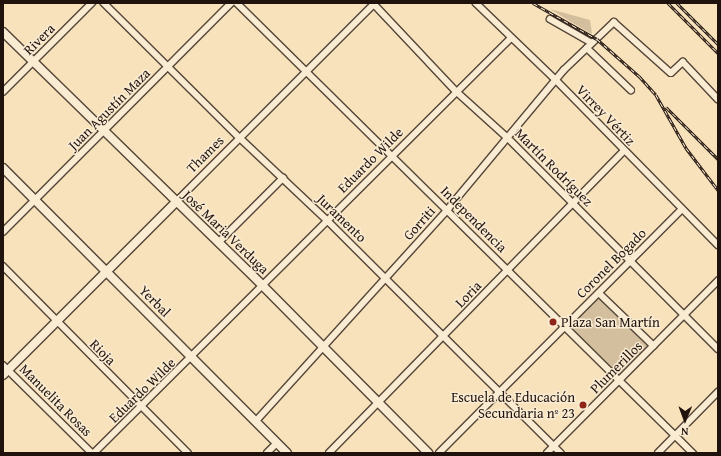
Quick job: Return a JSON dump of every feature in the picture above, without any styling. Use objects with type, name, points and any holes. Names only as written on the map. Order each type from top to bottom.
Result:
[{"type":"street","name":"Rivera","points":[[3,92],[92,3]]},
{"type":"street","name":"Juramento","points":[[104,3],[240,138],[386,278],[561,453]]},
{"type":"street","name":"Juan Agustín Maza","points":[[3,232],[231,3]]},
{"type":"street","name":"Independencia","points":[[237,3],[693,453]]},
{"type":"street","name":"Thames","points":[[5,370],[56,322],[106,270],[176,202],[374,3]]},
{"type":"street","name":"Martín Rodríguez","points":[[374,3],[456,91],[508,138],[630,260],[684,317],[718,349]]},
{"type":"street","name":"Virrey Vértiz","points":[[476,3],[557,81],[624,151],[718,245]]},
{"type":"street","points":[[550,19],[589,45],[631,90]]},
{"type":"street","name":"Gorriti","points":[[256,421],[448,210],[589,45],[614,22],[671,73],[683,62],[718,99]]},
{"type":"street","name":"José Maria Verduga","points":[[3,32],[103,132],[263,286],[428,453]]},
{"type":"street","name":"Eduardo Wilde","points":[[93,453],[142,407],[456,91],[511,38]]},
{"type":"street","name":"Loria","points":[[329,453],[624,151]]},
{"type":"street","name":"Yerbal","points":[[3,168],[287,453]]},
{"type":"street","points":[[218,243],[283,178]]},
{"type":"street","name":"Coronel Bogado","points":[[438,453],[563,326],[599,293],[682,209]]},
{"type":"street","name":"Rioja","points":[[3,266],[56,322],[188,453]]},
{"type":"street","name":"Plumerillos","points":[[547,453],[684,317],[718,281]]},
{"type":"street","points":[[599,293],[654,346]]},
{"type":"street","name":"Manuelita Rosas","points":[[5,370],[93,453]]},
{"type":"street","points":[[658,453],[718,392]]},
{"type":"street","points":[[267,453],[277,443]]},
{"type":"shaded area","points":[[550,9],[590,20],[592,34],[571,22]]},
{"type":"shaded area","points":[[599,297],[651,347],[620,377],[569,328],[570,324]]},
{"type":"railway","points":[[533,3],[597,39],[639,76],[656,95],[686,148],[718,190]]},
{"type":"railway","points":[[668,3],[718,53]]},
{"type":"railway","points":[[677,3],[718,44]]},
{"type":"railway","points":[[666,107],[718,159]]},
{"type":"place","name":"Plaza San Martín","points":[[553,322]]},
{"type":"place","name":"Escuela de Educación Secundaria nº 23","points":[[583,405]]}]
